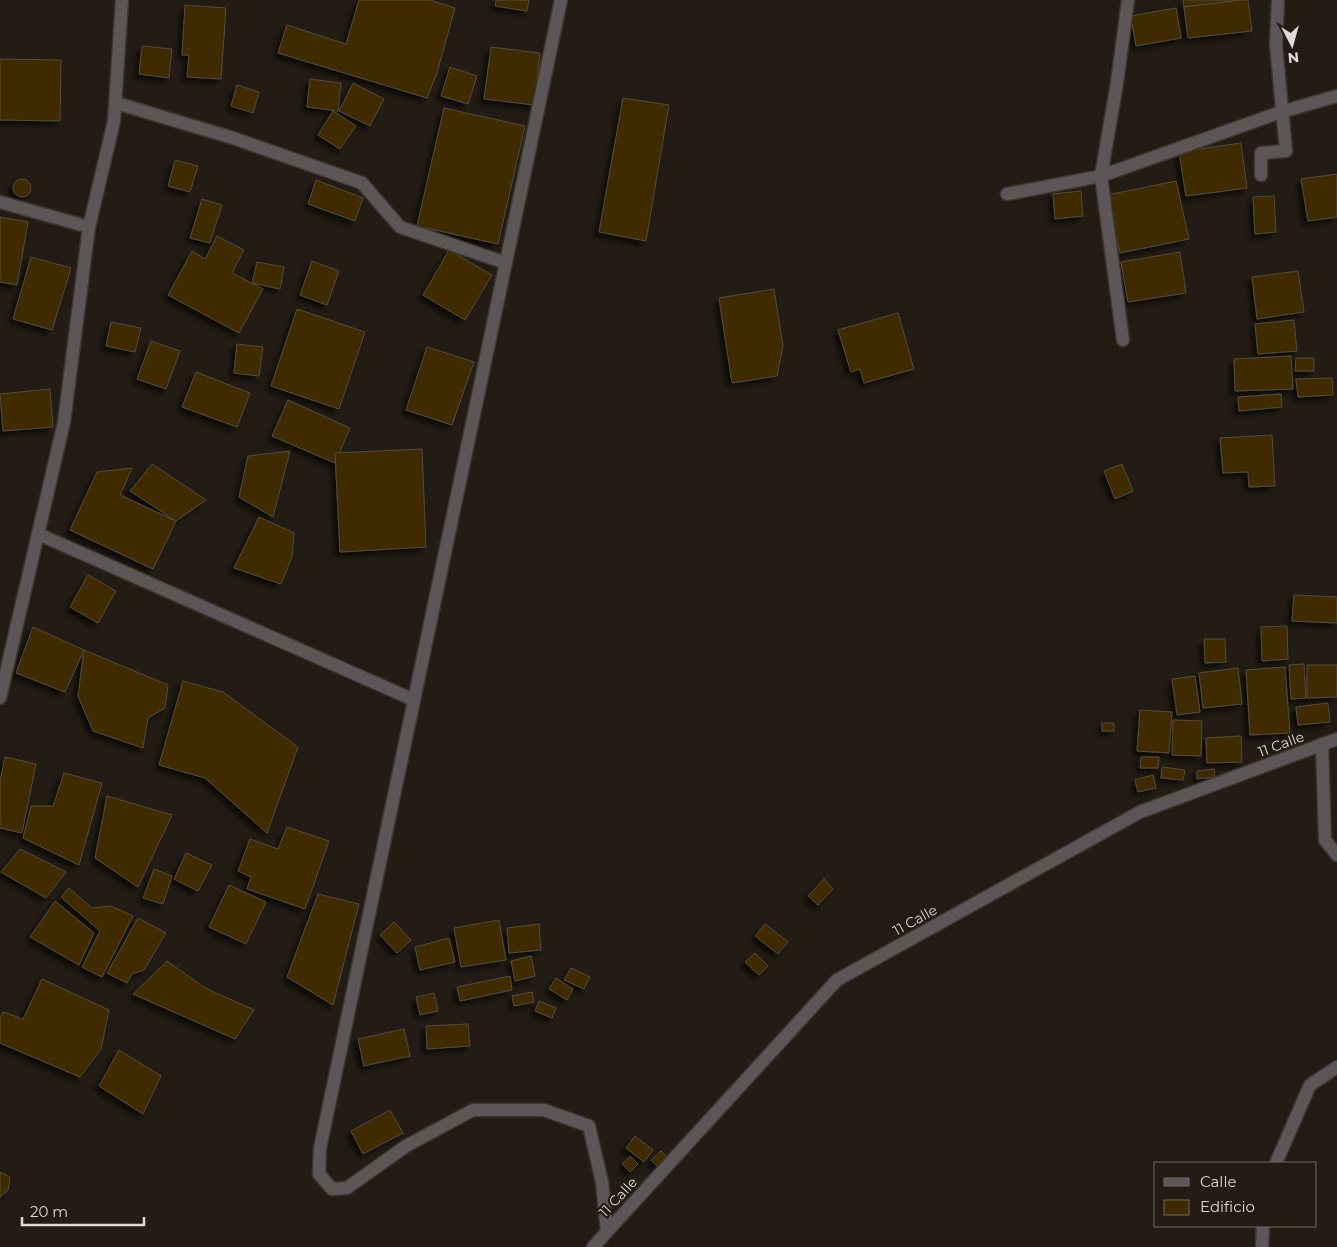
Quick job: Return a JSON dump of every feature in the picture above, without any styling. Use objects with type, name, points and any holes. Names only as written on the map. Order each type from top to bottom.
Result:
[{"type":"street","points":[[0,698],[64,422],[90,227],[114,121],[122,0]]},
{"type":"street","points":[[561,0],[320,1148],[319,1174],[332,1189],[347,1188],[406,1146],[473,1110],[544,1110],[589,1126],[602,1182],[607,1231]]},
{"type":"street","points":[[1123,340],[1101,176],[1117,83],[1128,0]]},
{"type":"street","points":[[1261,174],[1261,153],[1286,151],[1276,45],[1278,0]]},
{"type":"street","points":[[1007,194],[1101,176],[1282,112],[1337,96]]},
{"type":"street","points":[[116,103],[233,138],[362,183],[400,228],[506,263]]},
{"type":"street","points":[[0,202],[90,227]]},
{"type":"street","points":[[38,534],[414,700]]},
{"type":"street","name":"11 Calle","points":[[592,1247],[838,980],[1140,812],[1337,739]]},
{"type":"street","points":[[1322,744],[1325,840],[1337,855]]},
{"type":"street","points":[[1276,1162],[1310,1085],[1337,1066]]},
{"type":"street","points":[[1262,1247],[1263,1227]]},
{"type":"building","points":[[359,0],[430,0],[455,8],[437,73],[427,98],[278,53],[287,25],[346,44]]},
{"type":"building","points":[[496,0],[529,0],[527,11],[495,6]]},
{"type":"building","points":[[1183,0],[1242,0],[1184,7]]},
{"type":"building","points":[[1248,0],[1252,31],[1188,38],[1184,7]]},
{"type":"building","points":[[185,5],[226,8],[221,79],[187,77],[189,55],[182,55]]},
{"type":"building","points":[[1176,8],[1181,38],[1136,46],[1131,16]]},
{"type":"building","points":[[142,46],[172,49],[169,78],[139,74]]},
{"type":"building","points":[[491,47],[540,53],[534,105],[484,99]]},
{"type":"building","points":[[0,59],[61,60],[60,121],[0,120]]},
{"type":"building","points":[[450,67],[477,76],[468,104],[441,96]]},
{"type":"building","points":[[310,79],[341,83],[338,111],[307,107]]},
{"type":"building","points":[[353,83],[384,99],[370,126],[339,111]]},
{"type":"building","points":[[237,85],[259,92],[253,113],[231,106]]},
{"type":"building","points":[[623,98],[669,105],[646,241],[599,232]]},
{"type":"building","points":[[444,108],[525,126],[498,244],[417,226]]},
{"type":"building","points":[[333,111],[356,126],[340,149],[318,135]]},
{"type":"building","points":[[1241,143],[1247,188],[1186,196],[1179,152]]},
{"type":"building","points":[[175,160],[198,166],[190,192],[168,186]]},
{"type":"building","points":[[1337,174],[1337,217],[1308,221],[1301,179]]},
{"type":"building","points":[[18,179],[26,179],[31,184],[29,195],[18,197],[13,192],[13,184]]},
{"type":"building","points":[[316,180],[363,198],[355,221],[308,204]]},
{"type":"building","points":[[1176,181],[1189,239],[1120,253],[1107,195]]},
{"type":"building","points":[[1081,191],[1083,216],[1055,219],[1053,194]]},
{"type":"building","points":[[1274,196],[1276,232],[1255,234],[1253,197]]},
{"type":"building","points":[[202,199],[222,205],[210,243],[190,238]]},
{"type":"building","points":[[0,217],[28,222],[17,285],[0,282]]},
{"type":"building","points":[[217,236],[244,250],[232,273],[263,289],[239,333],[168,295],[192,251],[205,259]]},
{"type":"building","points":[[449,250],[492,275],[465,320],[423,295]]},
{"type":"building","points":[[1180,252],[1186,293],[1128,302],[1121,262]]},
{"type":"building","points":[[31,257],[71,268],[52,330],[13,319]]},
{"type":"building","points":[[312,261],[339,271],[327,305],[300,295]]},
{"type":"building","points":[[257,262],[284,267],[280,289],[252,283]]},
{"type":"building","points":[[1298,271],[1304,312],[1257,319],[1252,277]]},
{"type":"building","points":[[774,289],[783,346],[777,376],[732,383],[719,298]]},
{"type":"building","points":[[297,309],[365,332],[339,409],[271,386]]},
{"type":"building","points":[[898,313],[914,369],[864,383],[860,369],[851,372],[838,330]]},
{"type":"building","points":[[1294,320],[1297,351],[1258,354],[1255,324]]},
{"type":"building","points":[[111,322],[141,328],[135,352],[106,346]]},
{"type":"building","points":[[151,341],[180,351],[166,389],[137,379]]},
{"type":"building","points":[[237,344],[263,347],[259,376],[234,373]]},
{"type":"building","points":[[427,347],[474,362],[452,425],[406,410]]},
{"type":"building","points":[[1291,356],[1293,389],[1235,391],[1234,359]]},
{"type":"building","points":[[1296,358],[1314,358],[1314,371],[1295,371]]},
{"type":"building","points":[[196,372],[250,393],[237,427],[182,407]]},
{"type":"building","points":[[1332,378],[1333,395],[1298,397],[1296,379]]},
{"type":"building","points":[[50,389],[53,427],[3,431],[0,394]]},
{"type":"building","points":[[1281,394],[1282,407],[1239,411],[1238,397]]},
{"type":"building","points":[[288,400],[350,428],[335,463],[272,436]]},
{"type":"building","points":[[1272,435],[1275,486],[1249,487],[1248,472],[1223,473],[1220,438]]},
{"type":"building","points":[[422,449],[426,547],[340,552],[335,453]]},
{"type":"building","points":[[290,451],[273,517],[239,497],[248,456]]},
{"type":"building","points":[[152,464],[206,500],[176,521],[130,491]]},
{"type":"building","points":[[1122,464],[1133,491],[1115,499],[1104,471]]},
{"type":"building","points":[[132,468],[120,495],[176,521],[153,569],[70,530],[97,472]]},
{"type":"building","points":[[259,517],[294,533],[292,557],[281,584],[234,568]]},
{"type":"building","points":[[88,575],[116,591],[98,623],[70,607]]},
{"type":"building","points":[[1294,595],[1337,597],[1337,623],[1292,621]]},
{"type":"building","points":[[1287,626],[1288,659],[1262,661],[1261,627]]},
{"type":"building","points":[[33,627],[84,650],[65,692],[16,673]]},
{"type":"building","points":[[1204,639],[1225,639],[1226,662],[1205,663]]},
{"type":"building","points":[[84,650],[168,685],[165,708],[148,718],[143,748],[93,731],[78,696]]},
{"type":"building","points":[[1304,664],[1306,698],[1291,699],[1289,665]]},
{"type":"building","points":[[1307,665],[1337,665],[1337,697],[1307,698]]},
{"type":"building","points":[[1285,667],[1290,733],[1250,735],[1246,670]]},
{"type":"building","points":[[1238,668],[1242,704],[1203,708],[1199,673]]},
{"type":"building","points":[[1195,676],[1200,712],[1177,715],[1172,679]]},
{"type":"building","points":[[183,681],[223,692],[298,747],[267,833],[205,778],[159,765]]},
{"type":"building","points":[[1328,703],[1330,722],[1298,725],[1296,707]]},
{"type":"building","points":[[1140,710],[1172,712],[1169,753],[1137,751]]},
{"type":"building","points":[[1173,720],[1202,721],[1201,756],[1172,755]]},
{"type":"building","points":[[1102,723],[1114,723],[1114,731],[1102,731]]},
{"type":"building","points":[[1241,736],[1242,762],[1207,763],[1206,738]]},
{"type":"building","points":[[5,757],[36,764],[22,833],[0,828],[0,782]]},
{"type":"building","points":[[1141,757],[1159,757],[1158,768],[1140,768]]},
{"type":"building","points":[[1162,767],[1185,770],[1183,780],[1161,778]]},
{"type":"building","points":[[1214,769],[1215,777],[1197,779],[1197,771]]},
{"type":"building","points":[[64,773],[102,783],[79,865],[23,838],[31,806],[53,806]]},
{"type":"building","points":[[1153,775],[1156,788],[1138,792],[1135,780]]},
{"type":"building","points":[[107,796],[172,815],[138,887],[95,858]]},
{"type":"building","points":[[287,827],[329,841],[305,909],[247,889],[251,877],[238,871],[250,839],[278,849]]},
{"type":"building","points":[[20,849],[66,872],[46,898],[1,872]]},
{"type":"building","points":[[186,853],[212,865],[198,891],[174,879]]},
{"type":"building","points":[[154,869],[172,876],[163,904],[143,898]]},
{"type":"building","points":[[824,879],[833,889],[818,905],[808,896]]},
{"type":"building","points":[[229,885],[266,902],[246,944],[209,927]]},
{"type":"building","points":[[69,888],[92,908],[111,906],[133,916],[102,977],[82,967],[100,931],[61,897]]},
{"type":"building","points":[[318,894],[359,904],[333,1005],[287,977]]},
{"type":"building","points":[[55,901],[94,933],[79,965],[30,937]]},
{"type":"building","points":[[138,918],[166,933],[144,970],[132,974],[127,983],[107,973]]},
{"type":"building","points":[[499,920],[506,960],[461,967],[454,928]]},
{"type":"building","points":[[394,922],[411,940],[397,953],[380,935]]},
{"type":"building","points":[[539,924],[541,950],[509,953],[507,928]]},
{"type":"building","points":[[765,924],[788,942],[778,954],[755,936]]},
{"type":"building","points":[[449,938],[455,962],[420,970],[415,947]]},
{"type":"building","points":[[755,953],[768,966],[759,975],[745,962]]},
{"type":"building","points":[[531,956],[535,976],[515,981],[511,961]]},
{"type":"building","points":[[167,961],[205,988],[254,1010],[235,1039],[133,994]]},
{"type":"building","points":[[571,968],[590,977],[584,989],[564,980]]},
{"type":"building","points":[[510,976],[512,990],[460,1001],[457,987]]},
{"type":"building","points":[[556,978],[573,989],[567,1000],[549,989]]},
{"type":"building","points":[[42,979],[109,1010],[101,1049],[80,1077],[0,1043],[0,1018],[3,1012],[23,1019]]},
{"type":"building","points":[[532,992],[534,1002],[514,1006],[512,996]]},
{"type":"building","points":[[434,993],[438,1011],[420,1015],[416,997]]},
{"type":"building","points":[[539,1001],[556,1008],[552,1018],[535,1011]]},
{"type":"building","points":[[468,1024],[470,1046],[427,1049],[426,1026]]},
{"type":"building","points":[[404,1029],[410,1056],[364,1066],[358,1039]]},
{"type":"building","points":[[119,1050],[161,1076],[143,1114],[99,1086]]},
{"type":"building","points":[[390,1110],[403,1133],[363,1154],[351,1131]]},
{"type":"building","points":[[635,1136],[653,1150],[644,1162],[626,1148]]},
{"type":"building","points":[[661,1151],[667,1157],[657,1166],[651,1160]]},
{"type":"building","points":[[630,1156],[638,1164],[630,1172],[622,1164]]},
{"type":"building","points":[[0,1172],[10,1177],[8,1190],[0,1197]]}]
